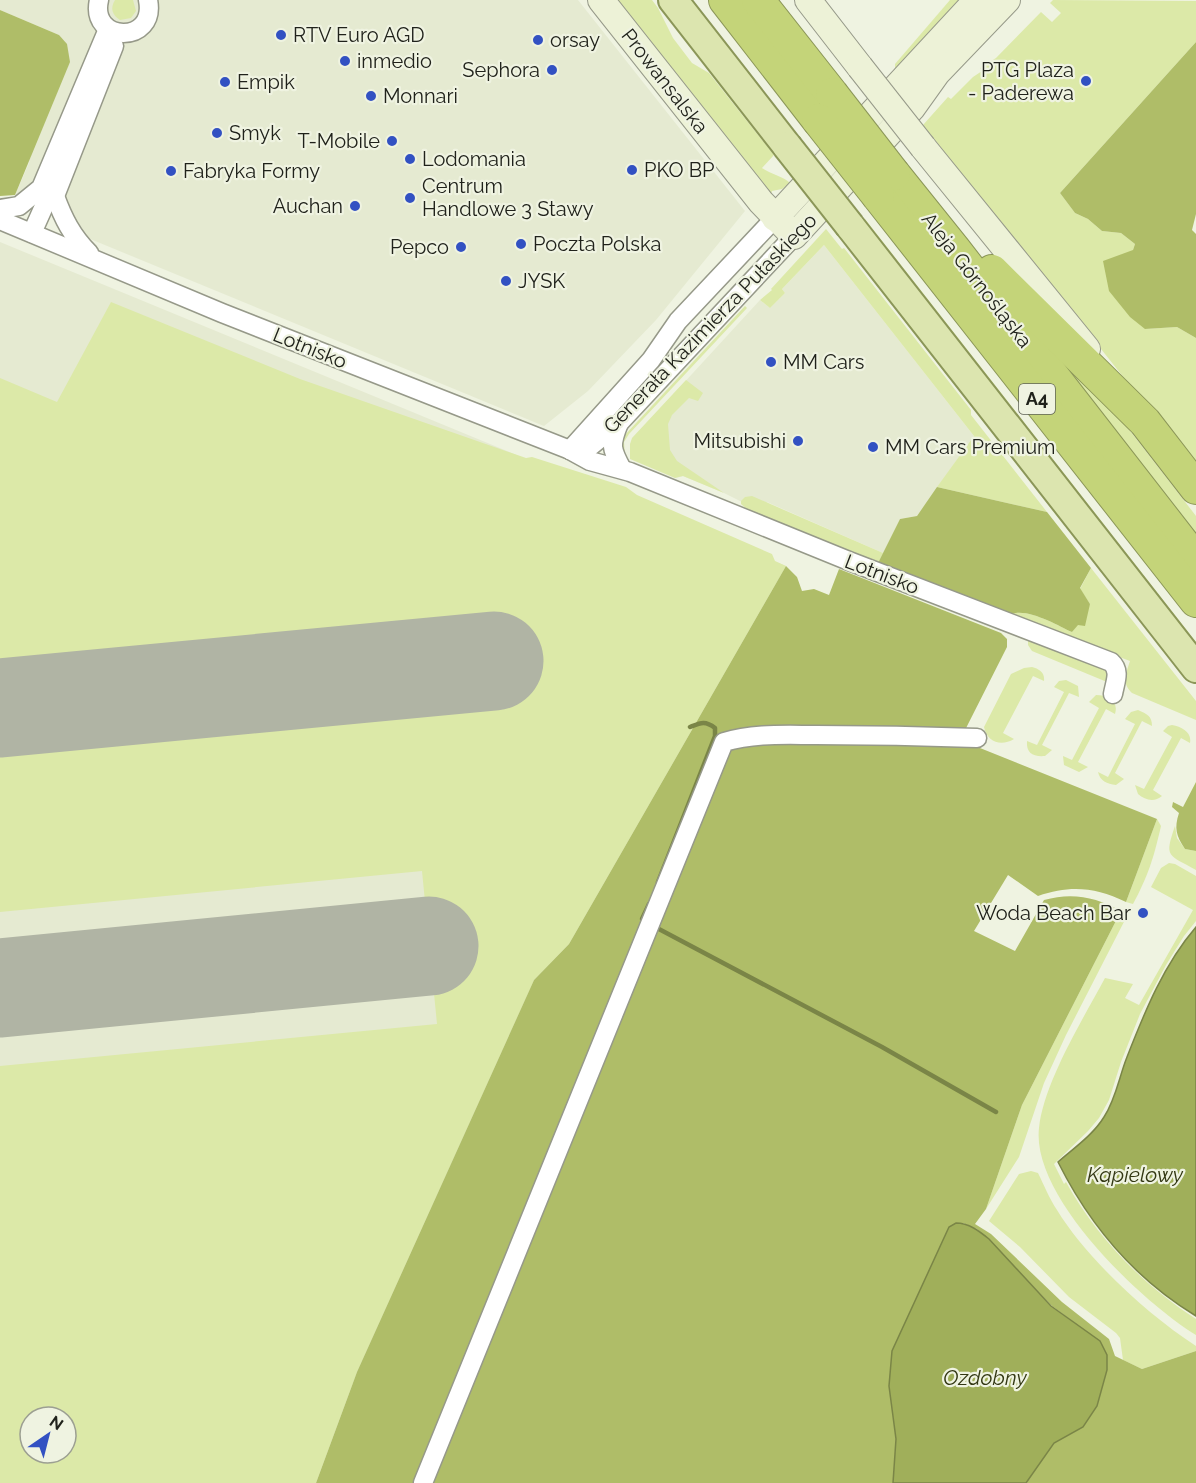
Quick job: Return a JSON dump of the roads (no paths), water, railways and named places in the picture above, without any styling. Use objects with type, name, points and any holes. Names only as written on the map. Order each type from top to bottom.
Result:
[{"type":"highway","name":"A4","points":[[724,0],[825,107],[886,185],[1196,601]]},
{"type":"highway","name":"A4","points":[[758,0],[825,107]]},
{"type":"highway","points":[[886,185],[1145,422],[1196,488]]},
{"type":"highway","name":"Aleja Górnośląska","points":[[886,185],[955,250],[1196,560]]},
{"type":"main road","points":[[673,0],[1196,668]]},
{"type":"street","points":[[99,0],[99,15],[102,23],[114,31],[134,31],[143,24],[148,14],[148,0]]},
{"type":"street","name":"Prowansalska","points":[[601,0],[775,218],[794,236]]},
{"type":"street","points":[[808,0],[923,147],[1145,422]]},
{"type":"street","name":"Generała Kazimierza Pułaskiego","points":[[570,450],[651,360],[678,321],[977,0]]},
{"type":"street","name":"Generała Kazimierza Pułaskiego","points":[[570,450],[587,449],[619,423],[912,108],[937,73],[1007,0]]},
{"type":"street","points":[[32,233],[114,31]]},
{"type":"street","points":[[0,209],[19,206],[47,196]]},
{"type":"street","points":[[47,196],[76,240],[92,257]]},
{"type":"street","name":"Lotnisko","points":[[0,220],[222,313],[570,450],[590,461],[622,470],[1111,662],[1118,672],[1113,694]]},
{"type":"street","points":[[619,423],[611,441],[613,454],[622,470]]},
{"type":"street","points":[[423,1483],[724,742],[741,737],[768,735],[899,735],[977,738]]},
{"type":"water","name":"Kąpielowy","points":[[1196,927],[1196,1316],[1153,1285],[1116,1249],[1084,1208],[1058,1162],[1100,1124],[1108,1110],[1148,1005],[1174,956]]},
{"type":"water","name":"Ozdobny","points":[[956,1223],[970,1226],[989,1239],[1051,1306],[1100,1341],[1107,1355],[1107,1370],[1097,1406],[1083,1427],[1054,1443],[1026,1483],[893,1483],[896,1439],[889,1386],[892,1351],[949,1227]]},
{"type":"waterway","points":[[658,882],[715,736],[715,728],[708,724],[700,723],[690,727]]},
{"type":"waterway","points":[[643,920],[649,904]]},
{"type":"waterway","points":[[657,928],[882,1047],[996,1112]]},
{"type":"place","name":"RTV Euro AGD","points":[[281,35]]},
{"type":"place","name":"orsay","points":[[538,40]]},
{"type":"place","name":"inmedio","points":[[345,61]]},
{"type":"place","name":"Sephora","points":[[552,70]]},
{"type":"place","name":"PTG Plaza - Paderewa","points":[[1086,81]]},
{"type":"place","name":"Empik","points":[[225,82]]},
{"type":"place","name":"Monnari","points":[[371,96]]},
{"type":"place","name":"Smyk","points":[[217,133]]},
{"type":"place","name":"T-Mobile","points":[[392,141]]},
{"type":"place","name":"Lodomania","points":[[410,159]]},
{"type":"place","name":"PKO BP","points":[[632,170]]},
{"type":"place","name":"Fabryka Formy","points":[[171,171]]},
{"type":"place","name":"Centrum Handlowe 3 Stawy","points":[[410,198]]},
{"type":"place","name":"Auchan","points":[[355,206]]},
{"type":"place","name":"Poczta Polska","points":[[521,244]]},
{"type":"place","name":"Pepco","points":[[461,247]]},
{"type":"place","name":"JYSK","points":[[506,281]]},
{"type":"place","name":"MM Cars","points":[[771,362]]},
{"type":"place","name":"Mitsubishi","points":[[798,441]]},
{"type":"place","name":"MM Cars Premium","points":[[873,447]]},
{"type":"place","name":"Woda Beach Bar","points":[[1143,913]]}]
